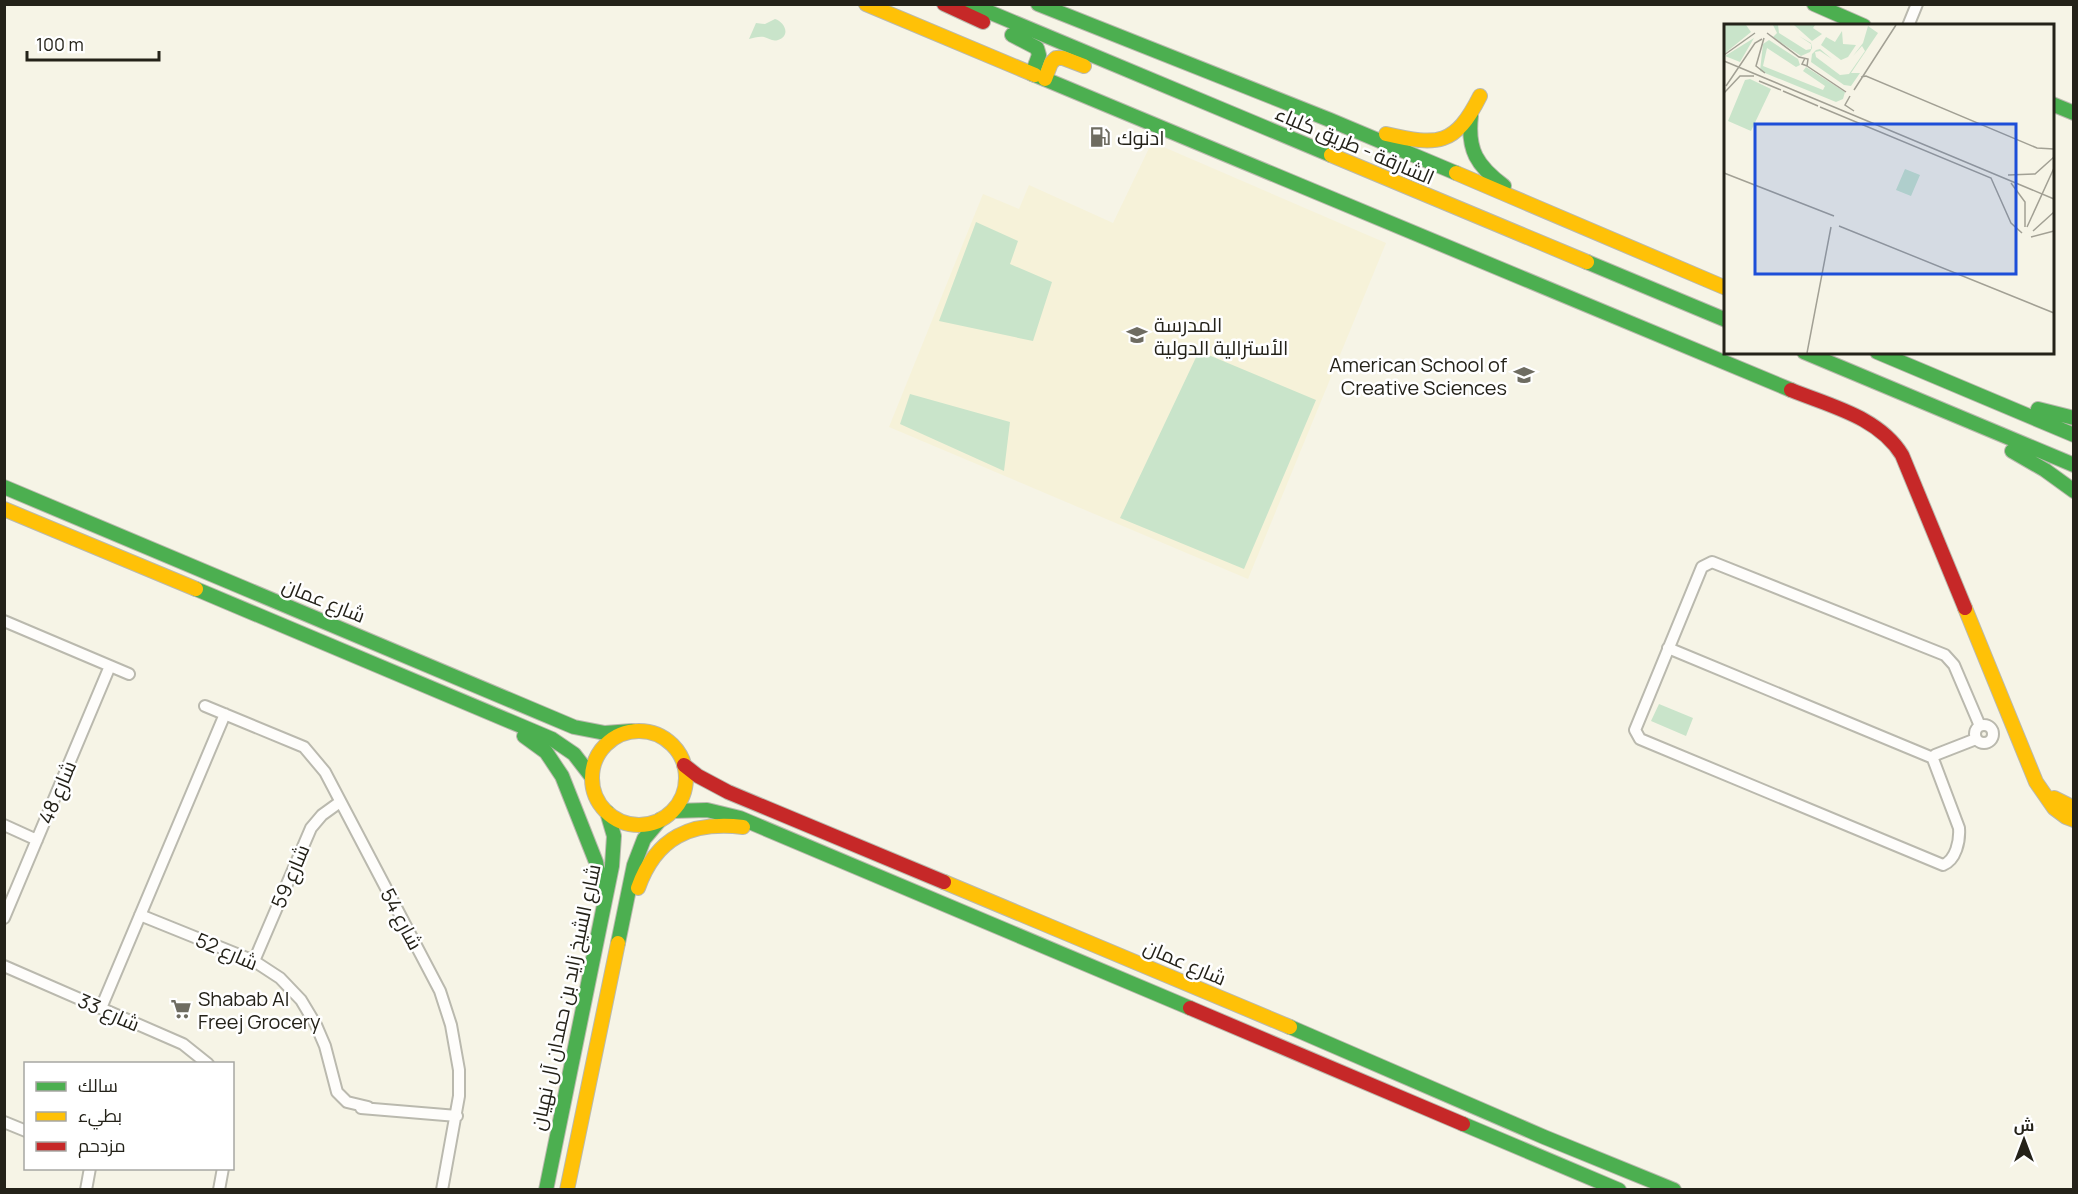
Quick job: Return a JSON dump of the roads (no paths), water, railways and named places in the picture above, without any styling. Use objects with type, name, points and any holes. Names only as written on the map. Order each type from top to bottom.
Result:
[{"type":"main road","points":[[866,4],[1763,377],[1880,429],[1902,454],[2036,782],[2048,801],[2066,818],[2073,820]]},
{"type":"main road","points":[[944,4],[1035,46],[1039,55],[1038,77]]},
{"type":"main road","name":"الشارقة - طريق كلباء","points":[[970,4],[1724,320]]},
{"type":"main road","name":"الشارقة - طريق كلباء","points":[[1038,4],[1330,120],[1724,288]]},
{"type":"main road","points":[[1814,4],[1859,24]]},
{"type":"main road","points":[[1038,77],[1059,57],[1168,99],[1202,102]]},
{"type":"main road","points":[[1330,120],[1419,141],[1440,140],[1460,131],[1471,116],[1480,96]]},
{"type":"main road","points":[[2054,105],[2073,113]]},
{"type":"main road","points":[[1471,116],[1468,133],[1474,155],[1486,172],[1502,185],[1541,209]]},
{"type":"main road","points":[[1809,354],[2073,465]]},
{"type":"main road","points":[[1882,354],[2073,435]]},
{"type":"main road","points":[[1955,386],[2073,418]]},
{"type":"main road","points":[[1976,424],[1989,437],[2045,470],[2073,491]]},
{"type":"main road","name":"شارع عمان","points":[[4,487],[574,726],[605,733],[632,731]]},
{"type":"main road","name":"شارع عمان","points":[[4,509],[560,743],[581,760],[591,776]]},
{"type":"main road","points":[[483,710],[503,726],[536,742],[557,768],[596,862],[599,894],[593,929],[597,940]]},
{"type":"main road","points":[[632,731],[652,733],[670,742],[679,753],[684,765],[685,789],[680,801],[660,820],[647,824],[632,824],[607,813],[596,796],[591,776],[595,760],[603,746],[616,736],[632,731]]},
{"type":"main road","name":"شارع عمان","points":[[684,765],[705,780],[728,792],[1674,1190]]},
{"type":"main road","points":[[2032,769],[2054,798],[2073,815]]},
{"type":"main road","points":[[2054,798],[2073,808]]},
{"type":"main road","name":"شارع عمان","points":[[672,811],[714,810],[727,813],[1619,1190]]},
{"type":"main road","name":"شارع الشيخ زايد بن حمدان آل نهيان","points":[[546,1190],[614,856],[614,837],[607,813]]},
{"type":"main road","name":"شارع الشيخ زايد بن حمدان آل نهيان","points":[[567,1190],[636,856],[644,839],[660,820]]},
{"type":"main road","points":[[620,933],[628,924],[645,868],[652,857],[672,838],[715,824],[761,828]]},
{"type":"street","points":[[1909,24],[1917,4]]},
{"type":"street","points":[[1933,758],[1959,828],[1959,840],[1952,858],[1942,865],[1640,739],[1636,734],[1635,726],[1702,567],[1716,562],[1944,655],[1954,665],[1980,726]]},
{"type":"street","points":[[4,621],[129,674]]},
{"type":"street","points":[[1668,648],[1933,758]]},
{"type":"street","name":"شارع 48","points":[[4,918],[110,666]]},
{"type":"street","name":"شارع 54","points":[[205,706],[304,747],[325,772],[440,991],[451,1024],[460,1081],[457,1116],[442,1190]]},
{"type":"street","points":[[101,1008],[225,714]]},
{"type":"street","points":[[1993,731],[2012,723]]},
{"type":"street","points":[[1980,726],[1988,726],[1993,731],[1993,738],[1988,742],[1982,743],[1976,739],[1975,733],[1980,726]]},
{"type":"street","points":[[1933,758],[1937,754],[1976,739]]},
{"type":"street","name":"شارع 59","points":[[254,961],[311,828],[322,814],[340,802]]},
{"type":"street","points":[[4,825],[37,840]]},
{"type":"street","name":"شارع 52","points":[[140,915],[254,961],[280,978],[301,1000],[316,1024],[335,1089],[342,1098],[350,1103],[368,1107],[457,1116]]},
{"type":"street","name":"شارع 33","points":[[4,966],[183,1044],[206,1062]]},
{"type":"street","points":[[4,1122],[24,1130]]},
{"type":"street","points":[[86,1190],[90,1170]]},
{"type":"street","points":[[223,1170],[223,1189]]},
{"type":"place","name":"ادنوك","points":[[1100,137]]},
{"type":"place","name":"المدرسة الأسترالية الدولية","points":[[1137,335]]},
{"type":"place","name":"American School of Creative Sciences","points":[[1524,375]]},
{"type":"place","name":"Shabab Al Freej Grocery","points":[[181,1009]]}]
